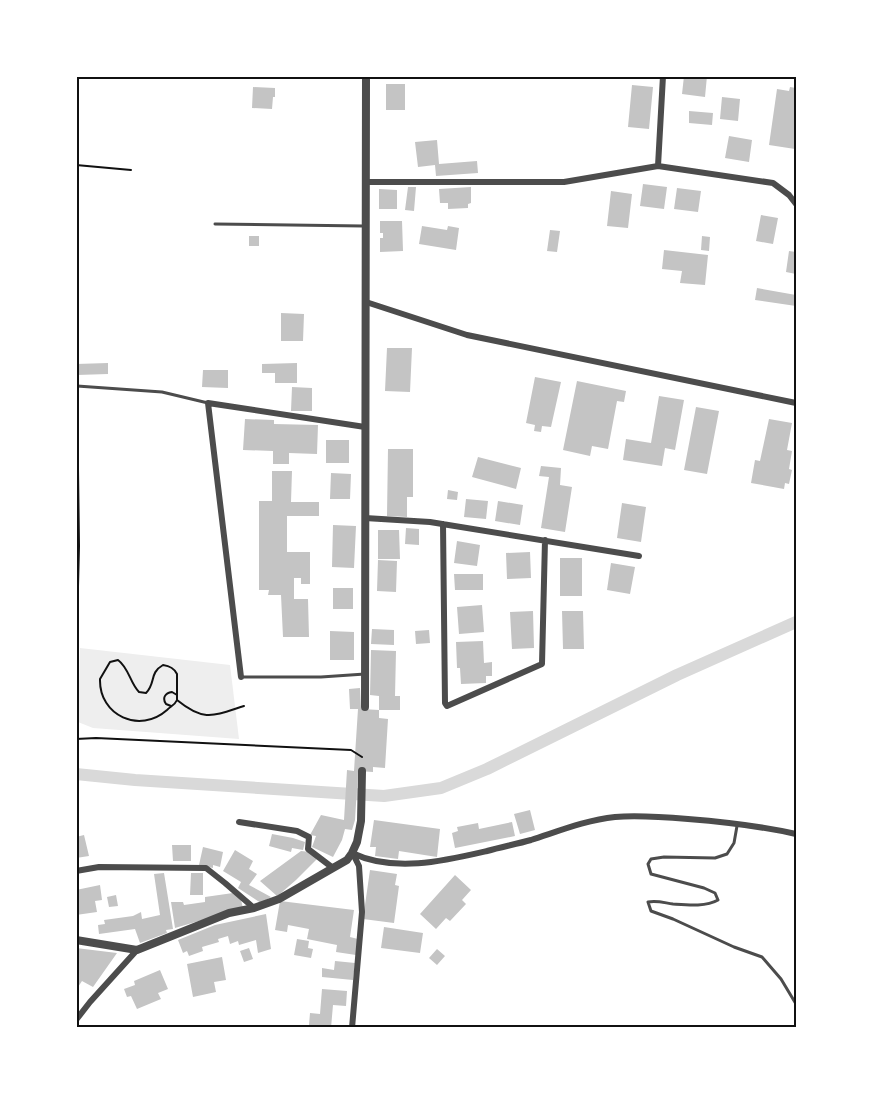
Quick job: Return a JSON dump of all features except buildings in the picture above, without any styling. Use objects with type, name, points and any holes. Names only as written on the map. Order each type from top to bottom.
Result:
[{"type":"street","points":[[365,707],[366,76]]},
{"type":"street","points":[[658,166],[663,76]]},
{"type":"street","points":[[366,182],[564,182],[658,166],[773,183],[789,195],[796,204]]},
{"type":"street","points":[[366,302],[466,335],[796,403]]},
{"type":"street","points":[[241,676],[208,403],[365,427]]},
{"type":"street","points":[[365,518],[430,522],[639,556]]},
{"type":"street","points":[[443,524],[445,703],[447,706],[542,664],[545,540]]},
{"type":"street","points":[[76,1020],[138,950],[229,913],[254,908],[279,899],[347,860],[357,842],[361,821],[362,771]]},
{"type":"street","points":[[352,853],[367,860],[417,864],[463,856],[529,840],[576,824],[614,817],[652,816],[772,828],[796,834]]},
{"type":"street","points":[[239,822],[297,831],[309,837],[308,849],[333,868]]},
{"type":"street","points":[[352,853],[359,866],[362,912],[352,1028]]},
{"type":"street","points":[[76,871],[99,867],[206,868],[254,908]]},
{"type":"street","points":[[76,940],[138,950]]},
{"type":"lane","points":[[215,224],[366,226]]},
{"type":"lane","points":[[77,386],[162,392],[208,403]]},
{"type":"lane","points":[[241,676],[321,677],[365,674]]},
{"type":"lane","points":[[737,824],[734,843],[728,854],[715,858],[664,857],[651,859],[648,864],[651,874],[704,888],[715,893],[718,900],[711,904],[648,902],[651,910],[762,957],[782,979],[796,1004]]},
{"type":"path","points":[[76,165],[131,170]]},
{"type":"path","points":[[76,667],[79,546],[77,386]]},
{"type":"path","points":[[118,660],[122,662],[136,690],[146,693],[152,684],[156,670],[163,665],[168,666],[177,674],[177,695],[175,704],[157,717],[131,721],[121,717],[108,705],[99,683],[110,662],[118,660]]},
{"type":"path","points":[[171,706],[164,702],[166,694],[172,692],[177,695]]},
{"type":"path","points":[[177,700],[189,710],[201,715],[217,715],[244,706]]},
{"type":"path","points":[[76,739],[351,750],[362,757]]},
{"type":"shaded area","points":[[80,648],[230,665],[239,739],[93,728],[78,722]]},
{"type":"waterway","points":[[76,774],[384,796],[441,788],[487,769],[677,675],[796,622]]}]
